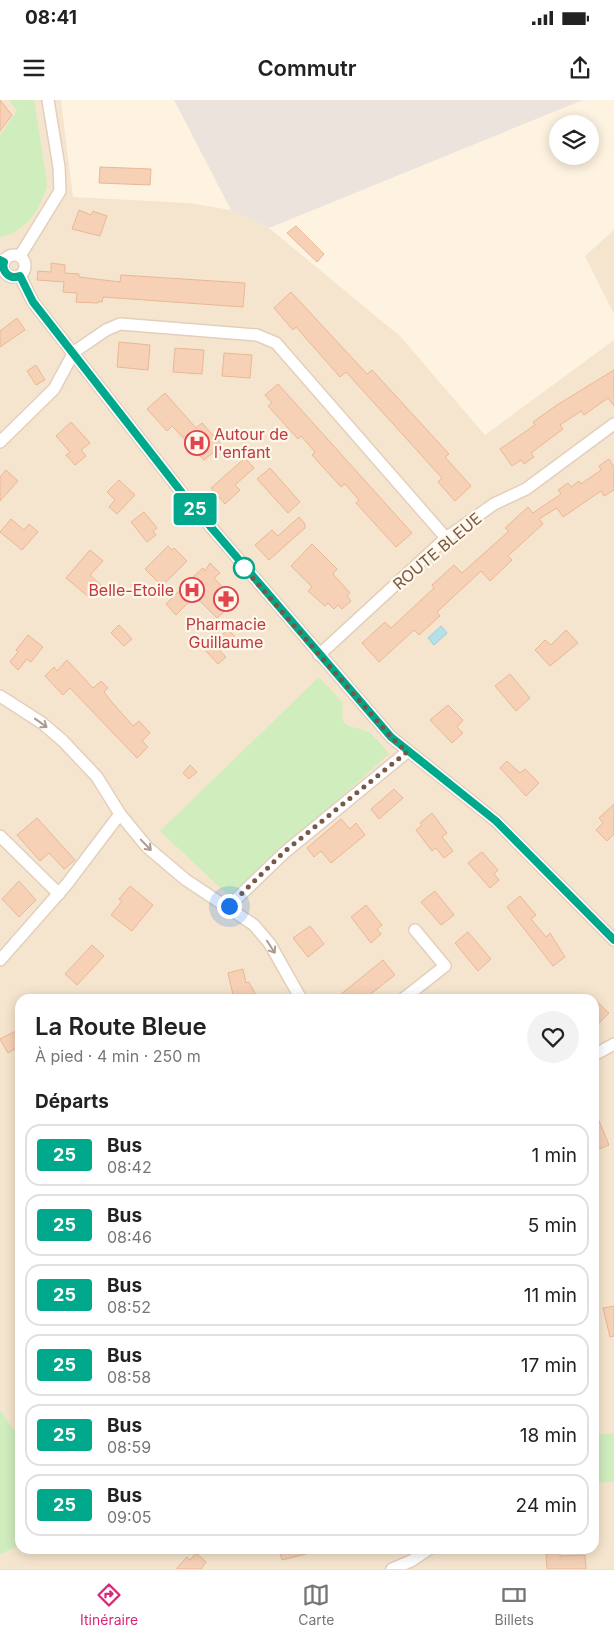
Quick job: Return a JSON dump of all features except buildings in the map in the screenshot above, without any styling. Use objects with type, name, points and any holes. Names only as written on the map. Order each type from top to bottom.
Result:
[{"type":"street","points":[[20,256],[60,191],[59,167],[48,100]]},
{"type":"street","points":[[10,255],[20,256],[24,260],[26,267],[20,276],[13,277],[7,274],[3,268],[2,261],[10,255]]},
{"type":"street","points":[[20,276],[33,302],[74,352],[186,498],[391,737],[407,752],[496,821],[614,940]]},
{"type":"street","points":[[0,442],[54,389],[74,352],[106,330],[120,324],[257,335],[276,343],[446,538]]},
{"type":"street","name":"ROUTE BLEUE","points":[[319,655],[446,538],[494,504],[526,488],[614,424]]},
{"type":"street","points":[[0,696],[42,723],[63,741],[97,777],[120,814],[147,847],[186,880],[229,906],[254,925],[270,944],[298,994]]},
{"type":"street","points":[[229,906],[284,852],[407,752]]},
{"type":"street","points":[[0,960],[59,894],[120,814]]},
{"type":"street","points":[[0,836],[59,894]]},
{"type":"street","points":[[409,994],[444,966],[415,930]]},
{"type":"street","points":[[599,1052],[614,1044]]},
{"type":"street","points":[[392,1569],[422,1554]]},
{"type":"shaded area","points":[[0,100],[61,100],[73,197],[189,203],[231,210],[269,228],[400,336],[485,435],[614,340],[614,1569],[0,1569],[0,1555],[15,1548],[15,1554],[599,1554],[599,994],[15,994],[15,1431],[0,1410]]},
{"type":"shaded area","points":[[174,100],[583,100],[269,228],[231,210]]},
{"type":"shaded area","points":[[614,230],[614,314],[585,256]]},
{"type":"green space","points":[[9,100],[34,100],[47,181],[43,199],[32,216],[17,230],[9,235],[0,237],[0,135],[17,111]]},
{"type":"green space","points":[[319,677],[343,703],[342,718],[344,722],[372,735],[389,754],[230,897],[160,831]]},
{"type":"green space","points":[[0,1410],[15,1431],[15,1548],[0,1555]]},
{"type":"green space","points":[[614,1433],[614,1482],[599,1483],[599,1434]]},
{"type":"water","points":[[441,626],[447,633],[434,645],[428,638]]},
{"type":"bus line","name":"25","points":[[0,260],[4,262],[4,272],[13,277],[20,276],[33,302],[229,551],[391,737],[416,760],[474,802],[516,839],[614,940]]},
{"type":"place","name":"Autour de l'enfant","points":[[197,443]]},
{"type":"place","name":"Belle-Etoile","points":[[192,590]]},
{"type":"place","name":"Pharmacie Guillaume","points":[[226,599]]},
{"type":"route","points":[[229,906],[284,852],[407,752],[391,737],[244,568]]}]
